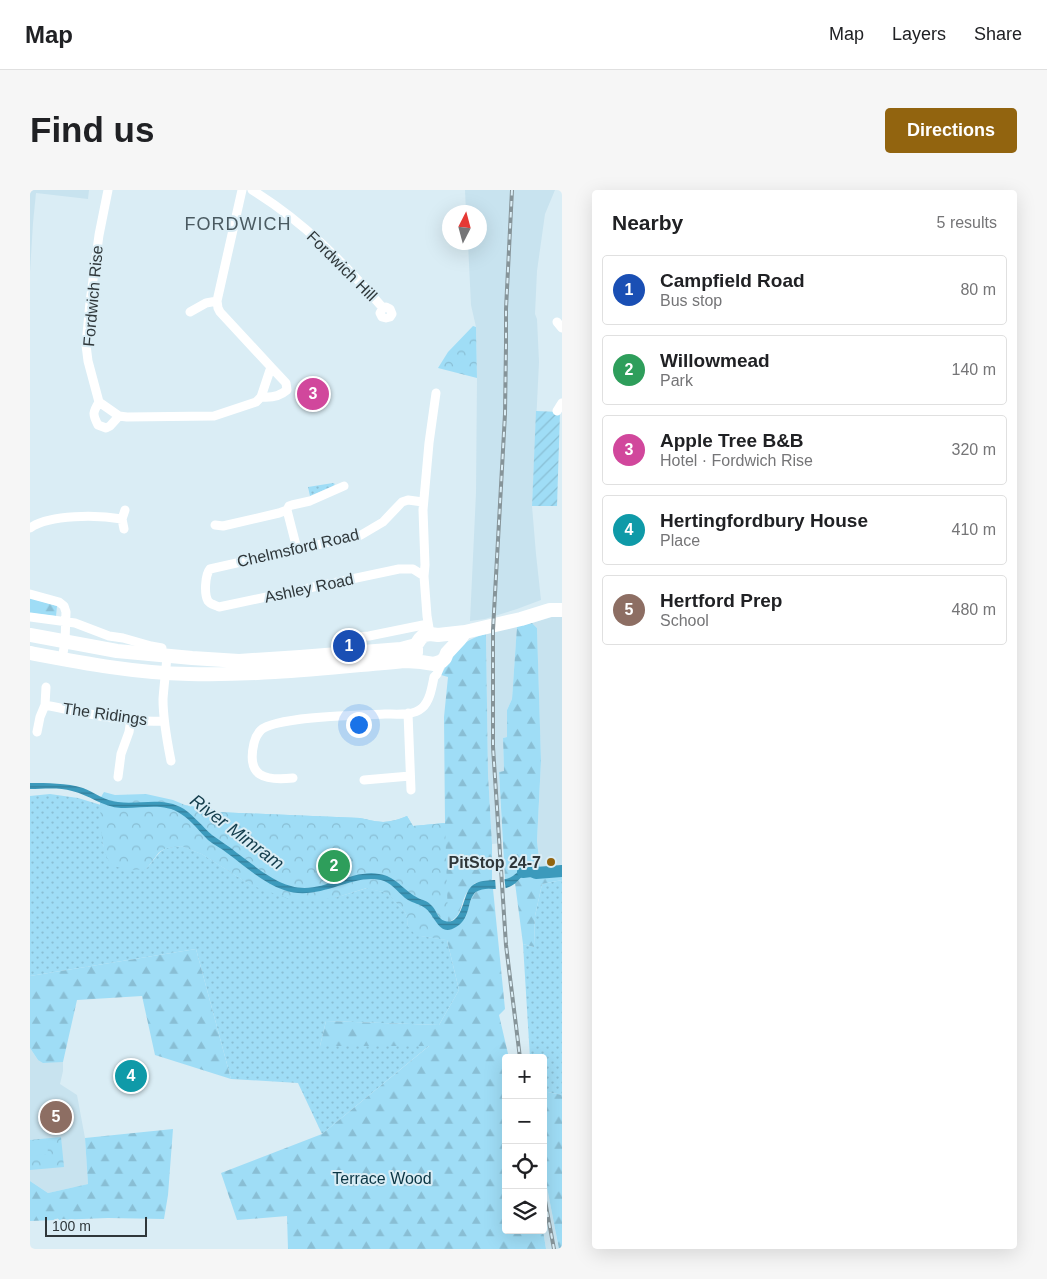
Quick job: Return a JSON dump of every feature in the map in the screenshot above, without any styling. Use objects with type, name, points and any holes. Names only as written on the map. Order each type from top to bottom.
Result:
[{"type":"highway","points":[[423,662],[417,655],[416,645],[420,639],[432,631],[465,632],[556,610],[562,602]]},
{"type":"highway","points":[[432,631],[443,639],[446,644],[444,657]]},
{"type":"highway","points":[[30,653],[114,668],[166,673],[237,674],[406,661],[434,664],[444,657],[465,632]]},
{"type":"highway","points":[[30,635],[117,651],[165,652],[239,660],[267,660],[401,649],[416,645]]},
{"type":"street","name":"Fordwich Rise","points":[[108,190],[99,235],[86,345],[88,361],[99,402],[94,410],[94,418],[98,425],[106,428],[119,416],[214,416],[256,402],[261,397],[267,398],[287,390],[286,383],[220,312],[217,301]]},
{"type":"street","points":[[190,312],[206,303],[217,301],[242,190]]},
{"type":"street","name":"Fordwich Hill","points":[[252,190],[290,216],[317,239],[344,265],[383,308]]},
{"type":"street","points":[[261,397],[271,367]]},
{"type":"street","points":[[343,638],[432,631],[424,576],[423,502],[436,393]]},
{"type":"street","points":[[99,402],[119,416]]},
{"type":"street","points":[[214,525],[223,526],[287,510],[289,506],[310,501],[344,486]]},
{"type":"street","name":"Chelmsford Road","points":[[206,586],[206,575],[210,569],[361,534],[382,522],[402,502],[408,500],[423,502]]},
{"type":"street","points":[[287,510],[297,549]]},
{"type":"street","points":[[30,528],[40,522],[66,518],[123,515],[124,529]]},
{"type":"street","name":"Ashley Road","points":[[206,586],[208,601],[219,606],[399,569],[413,569],[424,576]]},
{"type":"street","points":[[30,594],[62,604],[65,608],[65,642],[62,659]]},
{"type":"street","points":[[30,617],[75,622],[109,636],[123,638],[165,652],[164,721],[171,761]]},
{"type":"street","points":[[294,778],[271,779],[255,771],[252,756],[255,739],[261,730],[265,727],[285,722],[316,718],[416,712],[427,702],[434,677],[444,657]]},
{"type":"street","points":[[423,662],[434,677]]},
{"type":"street","name":"The Ridings","points":[[37,732],[45,705],[46,687]]},
{"type":"street","name":"The Ridings","points":[[45,705],[93,715],[164,721]]},
{"type":"street","points":[[408,713],[411,790]]},
{"type":"street","points":[[118,777],[131,719]]},
{"type":"street","points":[[364,780],[410,776]]},
{"type":"shaded area","points":[[30,190],[89,190],[88,199],[36,193],[30,272]]},
{"type":"shaded area","points":[[465,190],[555,190],[545,214],[537,271],[535,314],[537,319],[539,362],[532,506],[541,600],[485,619],[470,621],[476,493],[477,378],[476,327],[471,305],[468,250],[487,250],[487,205],[466,205]]},
{"type":"shaded area","points":[[562,614],[562,869],[540,868],[537,841],[541,761],[537,628],[532,623]]},
{"type":"shaded area","points":[[517,626],[512,699],[507,710],[507,737],[503,738],[504,771],[499,772],[502,843],[492,844],[488,774],[486,634]]},
{"type":"shaded area","points":[[30,783],[77,786],[118,802],[160,802],[176,805],[188,812],[212,835],[269,876],[283,883],[303,888],[315,887],[363,874],[375,873],[387,876],[414,896],[430,904],[440,918],[445,921],[451,921],[459,915],[470,888],[478,882],[509,878],[526,868],[540,868],[539,878],[533,875],[524,875],[509,887],[484,889],[476,892],[461,923],[450,930],[445,930],[441,928],[429,911],[421,905],[408,900],[384,881],[373,879],[361,880],[311,893],[297,893],[284,890],[254,874],[208,840],[189,820],[174,810],[160,807],[114,807],[67,790],[30,789]]},
{"type":"shaded area","points":[[30,1048],[38,1060],[63,1062],[60,1084],[77,1095],[85,1138],[88,1184],[48,1193],[30,1181]]},
{"type":"shaded area","points":[[547,1188],[559,1249],[546,1249],[544,1234],[547,1234]]},
{"type":"green space","points":[[473,326],[476,327],[477,378],[438,368],[448,352]]},
{"type":"green space","points":[[454,351],[463,360],[457,366],[448,357]]},
{"type":"green space","points":[[536,411],[560,412],[557,506],[532,506]]},
{"type":"green space","points":[[335,484],[333,486],[310,496],[308,487]]},
{"type":"green space","points":[[30,598],[57,606],[56,616],[30,613]]},
{"type":"green space","points":[[532,623],[537,628],[541,761],[537,841],[540,868],[523,868],[513,876],[505,879],[499,772],[504,771],[503,738],[507,737],[507,710],[512,699],[517,626]]},
{"type":"green space","points":[[486,634],[492,881],[475,883],[466,894],[460,912],[452,920],[448,922],[435,912],[216,812],[360,818],[384,822],[407,816],[413,826],[445,823],[444,717],[448,677],[441,675],[454,654],[463,644]]},
{"type":"green space","points":[[104,792],[115,795],[146,794],[173,800],[185,805],[216,810],[216,812],[360,818],[384,822],[407,816],[413,826],[445,823],[447,940],[414,933],[408,926],[405,912],[387,893],[366,888],[334,898],[295,901],[251,885],[202,854],[181,846],[166,848],[159,852],[146,869],[120,868],[112,864],[108,859],[103,844],[100,803]]},
{"type":"green space","points":[[50,794],[78,798],[101,805],[103,846],[146,869],[160,852],[166,848],[181,846],[202,854],[251,885],[334,898],[367,888],[387,893],[405,912],[408,926],[421,936],[447,940],[459,990],[439,1025],[326,1021],[320,1046],[430,1045],[322,1134],[298,1083],[231,1079],[196,949],[30,976],[30,796]]},
{"type":"green space","name":"Terrace Wood","points":[[100,803],[366,879],[440,926],[466,917],[471,900],[476,892],[493,889],[505,1009],[499,1015],[508,1054],[502,1054],[502,1234],[544,1234],[546,1249],[288,1249],[287,1216],[237,1220],[221,1173],[322,1134],[429,1046],[320,1046],[326,1021],[439,1025],[459,990],[447,940],[414,933],[408,926],[405,912],[387,893],[366,888],[334,898],[295,901],[251,885],[202,854],[181,846],[166,848],[159,852],[146,869],[120,868],[112,864],[108,859],[102,835]]},
{"type":"green space","points":[[562,870],[562,880],[542,884],[535,916],[534,947],[523,944],[515,883],[524,875],[533,875],[539,878]]},
{"type":"green space","points":[[562,880],[562,1095],[547,1092],[547,1054],[530,1054],[523,944],[534,947],[535,916],[542,884]]},
{"type":"green space","points":[[196,949],[231,1079],[155,1055],[142,996],[77,1000],[63,1062],[43,1063],[38,1060],[30,1048],[30,976]]},
{"type":"green space","points":[[547,1092],[562,1095],[562,1249],[559,1249],[547,1188]]},
{"type":"green space","points":[[63,1105],[63,1108],[68,1108],[69,1124],[52,1126],[50,1106]]},
{"type":"green space","points":[[173,1129],[168,1195],[164,1219],[108,1218],[30,1221],[30,1181],[48,1193],[88,1184],[85,1138]]},
{"type":"green space","points":[[61,1137],[64,1167],[30,1170],[30,1140]]},
{"type":"green space","points":[[47,1139],[48,1154],[30,1156],[30,1141]]},
{"type":"pier","points":[[504,876],[506,891],[496,892],[495,878]]},
{"type":"waterway","name":"River Mimram","points":[[523,872],[562,871]]},
{"type":"railway","points":[[512,190],[506,309],[505,414],[493,630],[493,747],[506,945],[520,1054]]},
{"type":"railway","points":[[547,1211],[554,1249]]},
{"type":"place","name":"Apple Tree B&B","points":[[313,394]]},
{"type":"place","name":"Campfield Road","points":[[349,646]]},
{"type":"place","name":"PitStop 24-7","points":[[551,862]]},
{"type":"place","name":"Willowmead","points":[[334,866]]},
{"type":"place","name":"Hertingfordbury House","points":[[131,1076]]},
{"type":"place","name":"Hertford Prep","points":[[56,1117]]},
{"type":"district","name":"FORDWICH","points":[[238,224]]}]
